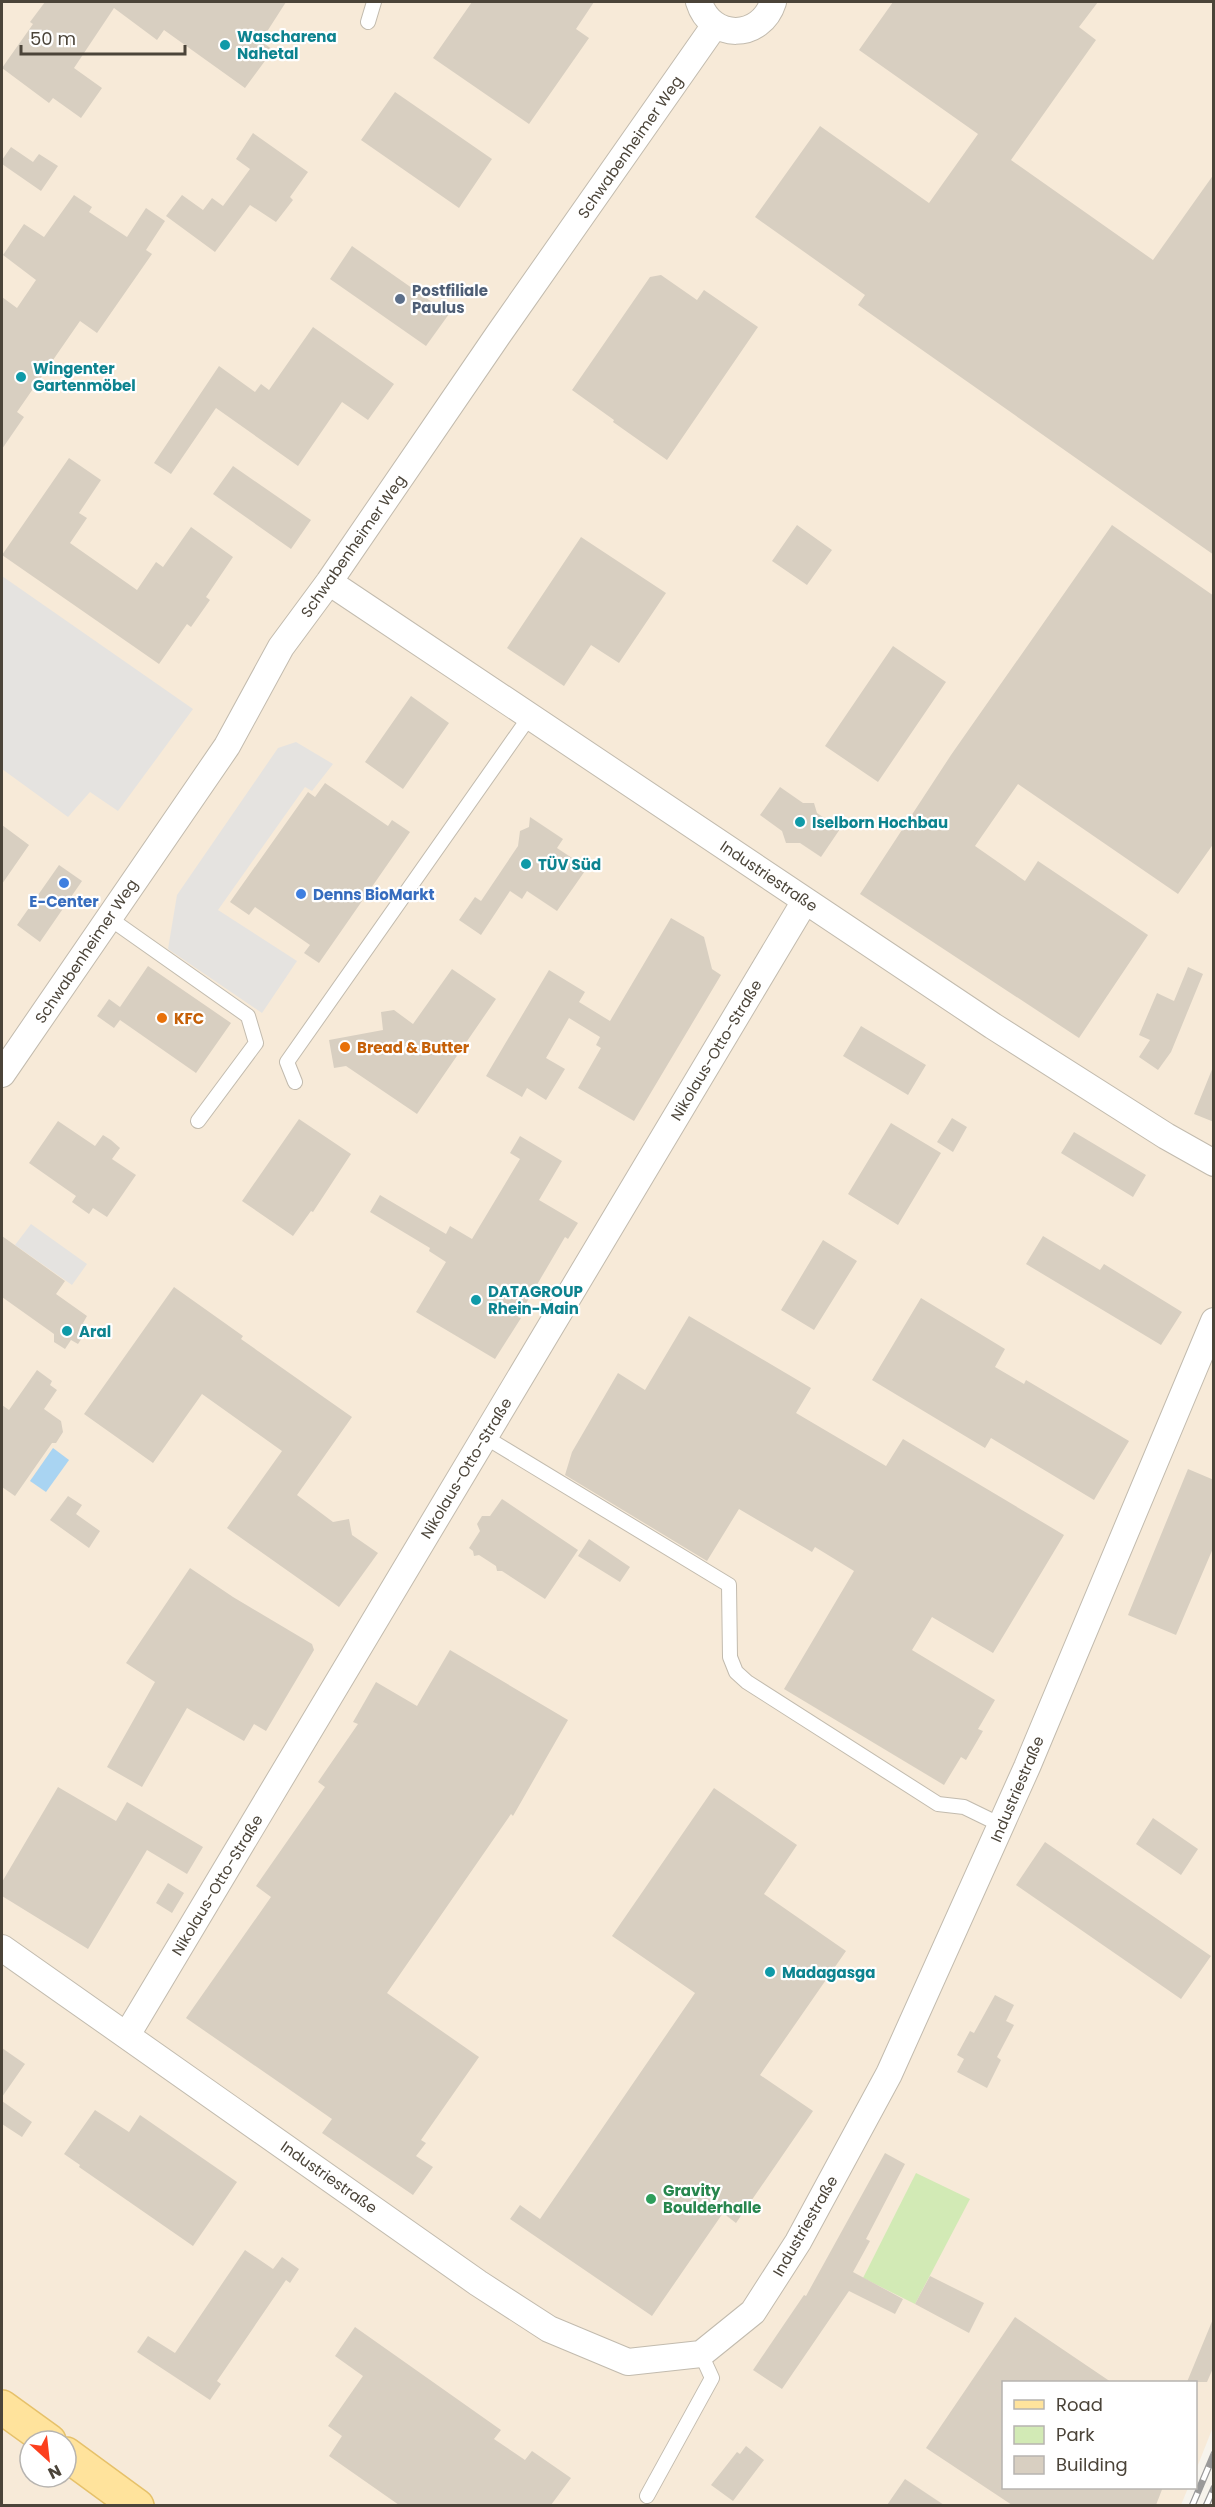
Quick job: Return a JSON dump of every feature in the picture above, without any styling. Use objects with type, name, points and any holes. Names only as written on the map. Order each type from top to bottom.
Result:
[{"type":"main road","points":[[2,2407],[32,2429]]},
{"type":"main road","points":[[78,2463],[137,2505]]},
{"type":"street","points":[[699,2],[707,18],[715,25],[726,30],[738,31],[749,29],[760,23],[768,14],[773,2]]},
{"type":"street","name":"Schwabenheimer Weg","points":[[2,1074],[227,746],[281,647],[329,582],[715,25]]},
{"type":"street","name":"Industriestraße","points":[[329,582],[993,1026],[1166,1136],[1214,1163]]},
{"type":"street","name":"Nikolaus-Otto-Straße","points":[[127,2035],[805,900]]},
{"type":"street","name":"Industriestraße","points":[[2,1948],[549,2330],[628,2362],[701,2354],[753,2312],[798,2242],[890,2074],[1001,1825],[1214,1321]]},
{"type":"lane","points":[[368,22],[374,2]]},
{"type":"lane","points":[[295,1082],[287,1062],[530,716]]},
{"type":"lane","points":[[109,918],[248,1016],[256,1043],[198,1120]]},
{"type":"lane","points":[[485,1437],[729,1585],[730,1657],[736,1672],[747,1682],[938,1804],[964,1807],[1001,1825]]},
{"type":"lane","points":[[647,2496],[712,2378],[701,2354]]},
{"type":"shaded area","points":[[2,2],[1213,2],[1213,2427],[1197,2467],[1197,2381],[1002,2381],[1002,2489],[1188,2489],[1181,2505],[2,2506]]},
{"type":"shaded area","points":[[2,576],[193,709],[118,811],[90,792],[68,817],[2,769]]},
{"type":"shaded area","points":[[296,742],[333,764],[312,791],[305,787],[218,910],[297,961],[262,1013],[168,949],[177,895],[278,748]]},
{"type":"shaded area","points":[[31,1224],[87,1264],[72,1285],[15,1245]]},
{"type":"green space","points":[[916,2173],[970,2199],[915,2304],[863,2278]]},
{"type":"water","points":[[53,1448],[69,1460],[46,1492],[30,1481]]},
{"type":"building","points":[[45,2],[286,2],[261,41],[273,50],[245,88],[164,30],[157,40],[114,8],[74,68],[102,88],[81,118],[53,98],[49,103],[2,68],[33,24],[30,22]]},
{"type":"building","points":[[472,2],[594,2],[576,29],[589,38],[529,124],[433,58]]},
{"type":"building","points":[[893,2],[1098,2],[1079,27],[1096,40],[1011,160],[1153,260],[1214,174],[1214,555],[858,305],[865,295],[755,217],[820,126],[929,203],[978,134],[859,50]]},
{"type":"building","points":[[395,92],[492,159],[459,208],[361,140]]},
{"type":"building","points":[[253,133],[308,172],[290,197],[293,200],[276,222],[250,205],[215,252],[166,216],[182,195],[203,210],[212,198],[223,206],[250,169],[236,159]]},
{"type":"building","points":[[11,147],[33,162],[39,154],[58,166],[41,191],[2,164],[2,160]]},
{"type":"building","points":[[74,195],[92,207],[89,212],[127,237],[146,208],[165,221],[146,250],[152,254],[97,333],[80,321],[17,412],[24,417],[2,449],[2,297],[17,308],[36,280],[3,255],[24,224],[44,237]]},
{"type":"building","points":[[352,246],[449,314],[426,346],[330,279]]},
{"type":"building","points":[[661,275],[697,300],[704,290],[758,327],[667,460],[572,390],[650,277]]},
{"type":"building","points":[[313,327],[394,384],[368,420],[342,402],[298,466],[216,408],[171,474],[154,463],[219,366],[255,392],[261,384],[269,390]]},
{"type":"building","points":[[69,458],[101,480],[79,513],[87,518],[70,543],[137,590],[156,562],[163,567],[191,527],[233,557],[206,597],[210,600],[191,627],[187,624],[159,664],[2,555]]},
{"type":"building","points":[[233,466],[311,520],[291,549],[213,494]]},
{"type":"building","points":[[797,525],[832,550],[807,585],[772,561]]},
{"type":"building","points":[[1112,525],[1214,596],[1214,843],[1178,894],[1018,784],[975,846],[1025,881],[1038,861],[1148,935],[1079,1038],[860,894],[951,755]]},
{"type":"building","points":[[581,537],[666,593],[619,663],[591,645],[564,686],[507,648]]},
{"type":"building","points":[[893,646],[946,682],[878,782],[825,746]]},
{"type":"building","points":[[411,696],[449,723],[403,789],[365,762]]},
{"type":"building","points":[[325,783],[388,826],[392,820],[410,832],[319,963],[304,953],[310,945],[255,907],[249,915],[230,902],[308,792],[315,797]]},
{"type":"building","name":"Iselborn Hochbau","points":[[780,787],[803,803],[814,803],[817,813],[840,829],[821,857],[800,843],[786,843],[782,831],[760,815]]},
{"type":"building","points":[[530,817],[563,839],[557,848],[587,868],[557,911],[527,891],[522,899],[510,891],[481,935],[459,920],[475,897],[481,901],[518,846],[520,831],[529,827]]},
{"type":"building","points":[[2,825],[29,845],[2,884]]},
{"type":"building","points":[[59,865],[82,881],[40,942],[17,925]]},
{"type":"building","points":[[671,918],[704,937],[712,969],[721,975],[634,1121],[578,1088],[601,1048],[596,1045],[600,1037],[569,1018],[546,1058],[565,1069],[546,1100],[527,1088],[522,1097],[486,1076],[549,970],[585,992],[579,1002],[610,1021]]},
{"type":"building","name":"KFC","points":[[148,966],[231,1023],[196,1073],[120,1020],[114,1028],[97,1016],[109,999],[120,1007]]},
{"type":"building","points":[[1188,967],[1203,974],[1171,1052],[1158,1070],[1139,1057],[1150,1040],[1139,1035],[1157,993],[1174,1001]]},
{"type":"building","points":[[452,969],[496,999],[417,1114],[346,1066],[334,1068],[329,1040],[383,1030],[381,1012],[394,1010],[413,1024]]},
{"type":"building","points":[[861,1026],[926,1065],[908,1095],[843,1056]]},
{"type":"building","points":[[1214,1067],[1214,1122],[1194,1114]]},
{"type":"building","points":[[952,1118],[967,1127],[953,1152],[937,1142]]},
{"type":"building","points":[[299,1119],[351,1154],[313,1212],[311,1211],[293,1236],[242,1201]]},
{"type":"building","points":[[58,1121],[95,1146],[103,1135],[111,1140],[120,1148],[112,1159],[136,1175],[107,1217],[93,1208],[89,1214],[72,1202],[76,1196],[29,1163]]},
{"type":"building","points":[[891,1123],[941,1153],[898,1225],[848,1194]]},
{"type":"building","points":[[1074,1132],[1146,1175],[1133,1197],[1061,1153]]},
{"type":"building","points":[[520,1136],[562,1161],[539,1200],[578,1223],[568,1239],[565,1237],[518,1317],[521,1318],[495,1359],[416,1312],[446,1262],[429,1251],[430,1248],[370,1212],[380,1195],[446,1234],[450,1226],[472,1239],[520,1159],[510,1153]]},
{"type":"building","points":[[2,1236],[65,1281],[56,1294],[87,1316],[83,1323],[89,1327],[78,1344],[71,1340],[65,1349],[54,1342],[54,1334],[2,1297]]},
{"type":"building","points":[[1043,1236],[1100,1270],[1104,1264],[1182,1312],[1161,1345],[1026,1264]]},
{"type":"building","points":[[823,1240],[857,1261],[814,1330],[781,1310]]},
{"type":"building","points":[[174,1287],[243,1336],[241,1339],[352,1417],[297,1495],[333,1522],[349,1519],[352,1535],[378,1553],[339,1607],[227,1528],[282,1451],[202,1394],[153,1463],[84,1414]]},
{"type":"building","points":[[921,1298],[1005,1349],[995,1367],[1024,1384],[1026,1380],[1129,1441],[1094,1500],[991,1438],[985,1448],[872,1380]]},
{"type":"building","points":[[689,1316],[811,1388],[796,1413],[886,1466],[903,1439],[1064,1535],[993,1653],[932,1617],[912,1650],[995,1700],[978,1729],[983,1731],[966,1760],[961,1757],[944,1785],[784,1689],[854,1571],[815,1547],[812,1552],[739,1509],[707,1561],[565,1475],[572,1452],[618,1373],[645,1390]]},
{"type":"building","points":[[37,1370],[52,1381],[50,1385],[57,1390],[44,1409],[61,1421],[63,1432],[56,1443],[52,1443],[15,1496],[2,1487],[2,1405],[9,1410]]},
{"type":"building","points":[[1188,1469],[1214,1480],[1214,1546],[1176,1635],[1128,1615]]},
{"type":"building","points":[[68,1496],[82,1505],[76,1514],[100,1531],[89,1548],[50,1520]]},
{"type":"building","points":[[502,1499],[578,1550],[545,1599],[502,1571],[497,1571],[496,1566],[479,1555],[474,1556],[473,1551],[469,1548],[480,1531],[477,1524],[482,1516],[490,1516]]},
{"type":"building","points":[[589,1539],[630,1567],[620,1582],[578,1556]]},
{"type":"building","points":[[190,1568],[233,1597],[312,1644],[314,1650],[266,1731],[254,1724],[244,1741],[187,1708],[142,1787],[107,1767],[155,1682],[126,1663]]},
{"type":"building","points":[[450,1650],[568,1720],[513,1816],[511,1814],[387,1993],[479,2057],[421,2140],[426,2143],[416,2156],[433,2167],[413,2195],[322,2133],[332,2119],[186,2018],[271,1897],[256,1886],[325,1787],[318,1782],[358,1724],[353,1722],[376,1682],[417,1706]]},
{"type":"building","points":[[58,1787],[116,1821],[127,1802],[203,1847],[187,1874],[147,1850],[88,1949],[2,1896],[2,1882]]},
{"type":"building","points":[[714,1788],[797,1845],[764,1894],[846,1951],[760,2075],[813,2111],[736,2223],[723,2213],[652,2316],[510,2219],[520,2205],[540,2219],[695,1993],[612,1936]]},
{"type":"building","points":[[1153,1818],[1198,1849],[1181,1875],[1136,1844]]},
{"type":"building","points":[[1045,1842],[1211,1956],[1181,1999],[1016,1885]]},
{"type":"building","points":[[168,1883],[184,1893],[172,1913],[156,1903]]},
{"type":"building","points":[[995,1995],[1014,2005],[1006,2021],[1014,2025],[997,2057],[1001,2060],[987,2088],[957,2072],[964,2059],[957,2055],[970,2031],[974,2033]]},
{"type":"building","points":[[2,2048],[25,2064],[2,2097]]},
{"type":"building","points":[[2,2101],[32,2122],[22,2137],[2,2124]]},
{"type":"building","points":[[95,2110],[129,2132],[140,2115],[237,2182],[193,2246],[79,2167],[80,2165],[64,2154]]},
{"type":"building","points":[[885,2153],[905,2164],[866,2239],[870,2241],[853,2272],[903,2299],[895,2314],[849,2291],[782,2389],[753,2370],[804,2295],[806,2296]]},
{"type":"building","points":[[245,2250],[273,2269],[282,2257],[299,2269],[290,2283],[286,2280],[217,2381],[221,2384],[210,2400],[137,2352],[148,2336],[175,2353]]},
{"type":"building","points":[[930,2276],[984,2303],[969,2333],[915,2304]]},
{"type":"building","points":[[1015,2317],[1110,2381],[1002,2381],[1002,2489],[1162,2489],[1156,2505],[1012,2505],[926,2448]]},
{"type":"building","points":[[1213,2319],[1214,2366],[1207,2382],[1187,2381]]},
{"type":"building","points":[[355,2327],[501,2430],[494,2439],[525,2460],[532,2451],[571,2478],[551,2505],[399,2505],[329,2456],[342,2436],[328,2426],[363,2376],[335,2356]]},
{"type":"building","points":[[746,2446],[764,2460],[733,2501],[711,2485],[737,2452],[740,2454]]},
{"type":"building","points":[[905,2479],[944,2505],[887,2505]]},
{"type":"railway","points":[[1192,2506],[1214,2454]]},
{"type":"railway","points":[[1206,2506],[1214,2488]]},
{"type":"place","name":"Wascharena Nahetal","points":[[225,45]]},
{"type":"place","name":"Postfiliale Paulus","points":[[400,299]]},
{"type":"place","name":"Wingenter Gartenmöbel","points":[[21,377]]},
{"type":"place","name":"Iselborn Hochbau","points":[[800,822]]},
{"type":"place","name":"TÜV Süd","points":[[526,864]]},
{"type":"place","name":"E-Center","points":[[64,883]]},
{"type":"place","name":"Denns BioMarkt","points":[[301,894]]},
{"type":"place","name":"KFC","points":[[162,1018]]},
{"type":"place","name":"Bread & Butter","points":[[345,1047]]},
{"type":"place","name":"DATAGROUP Rhein-Main","points":[[476,1300]]},
{"type":"place","name":"Aral","points":[[67,1331]]},
{"type":"place","name":"Madagasga","points":[[770,1972]]},
{"type":"place","name":"Gravity Boulderhalle","points":[[651,2199]]}]
